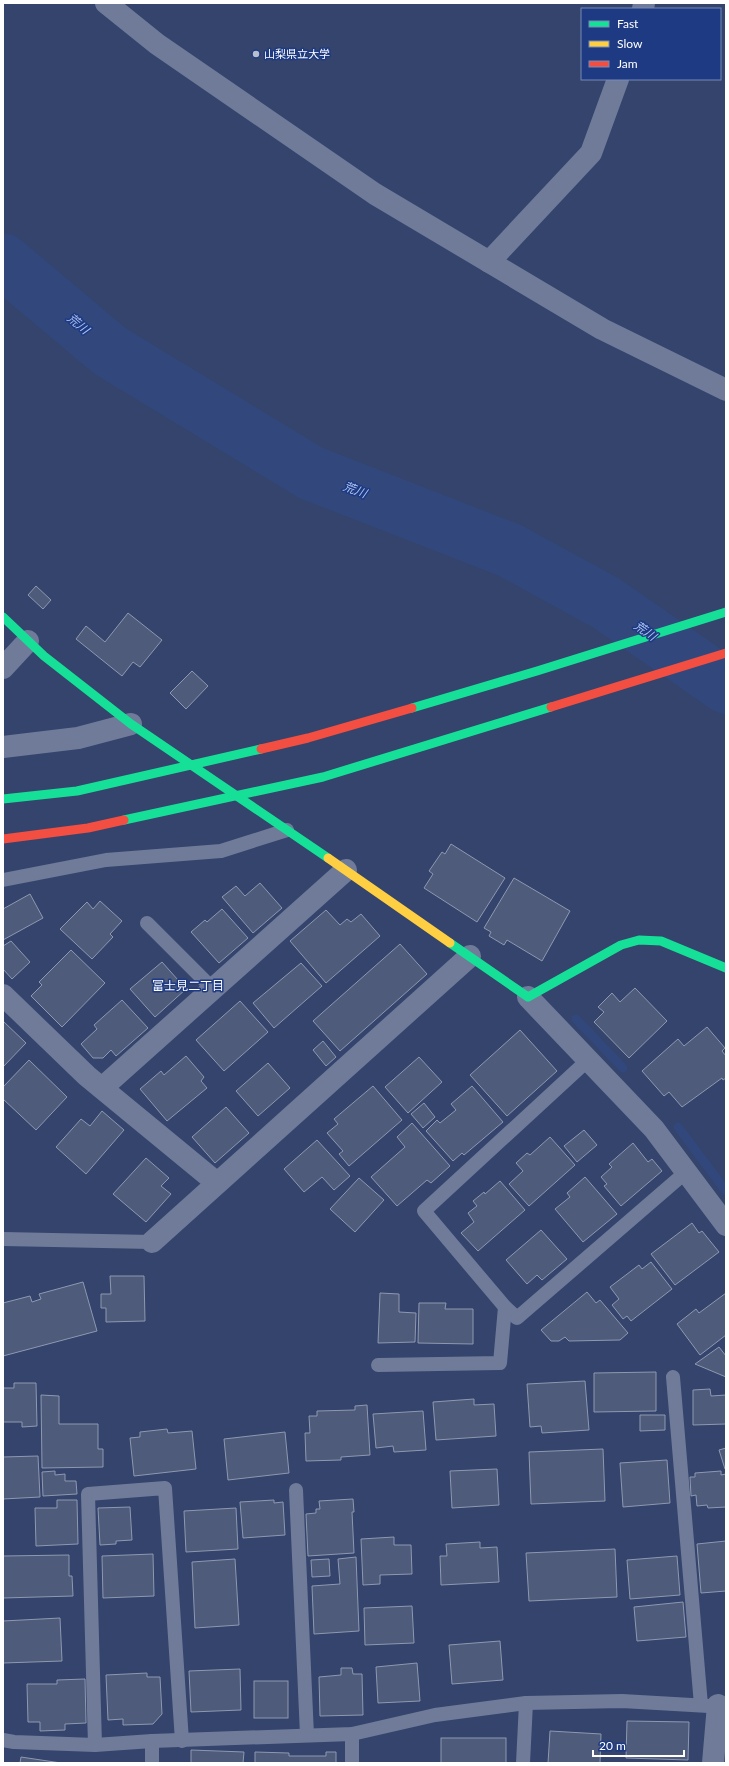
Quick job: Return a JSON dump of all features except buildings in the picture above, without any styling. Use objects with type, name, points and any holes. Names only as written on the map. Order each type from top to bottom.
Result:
[{"type":"street","points":[[106,3],[157,44],[375,194],[602,329],[726,390]]},
{"type":"street","points":[[489,262],[591,153],[618,80]]},
{"type":"street","points":[[3,799],[77,791],[308,738],[530,673],[726,612]]},
{"type":"street","points":[[3,617],[44,656],[131,724],[288,830],[528,997],[654,1129],[726,1225]]},
{"type":"street","points":[[3,668],[28,641]]},
{"type":"street","points":[[3,839],[88,828],[323,777],[726,653]]},
{"type":"street","points":[[3,747],[78,738],[131,724]]},
{"type":"street","points":[[102,1088],[346,870]]},
{"type":"street","points":[[528,997],[621,945],[639,940],[661,941],[726,968]]},
{"type":"street","points":[[152,1242],[470,956]]},
{"type":"street","points":[[3,995],[86,1076],[217,1182]]},
{"type":"street","points":[[713,1763],[715,1706]]},
{"type":"lane","points":[[3,880],[106,860],[221,851],[288,830]]},
{"type":"lane","points":[[147,922],[213,989]]},
{"type":"lane","points":[[588,1060],[424,1211],[505,1307],[517,1318],[686,1172]]},
{"type":"lane","points":[[3,1239],[152,1242]]},
{"type":"lane","points":[[378,1365],[500,1363],[505,1307]]},
{"type":"lane","points":[[3,1740],[14,1742],[95,1746],[152,1741],[352,1734],[435,1715],[526,1703],[622,1701],[715,1706],[673,1377]]},
{"type":"lane","points":[[95,1746],[88,1494],[166,1488],[182,1741]]},
{"type":"lane","points":[[296,1490],[307,1735]]},
{"type":"lane","points":[[524,1763],[526,1703]]},
{"type":"lane","points":[[352,1734],[352,1763]]},
{"type":"lane","points":[[152,1741],[152,1763]]},
{"type":"waterway","name":"荒川","points":[[3,261],[110,351],[311,473],[509,550],[606,603],[726,686]]},
{"type":"waterway","points":[[576,1019],[623,1068]]},
{"type":"waterway","points":[[678,1127],[726,1191]]},
{"type":"traffic: fast","points":[[412,708],[726,612]]},
{"type":"traffic: fast","points":[[3,617],[44,656],[131,724],[328,858]]},
{"type":"traffic: fast","points":[[124,820],[323,777],[551,707]]},
{"type":"traffic: fast","points":[[3,799],[77,791],[261,749]]},
{"type":"traffic: fast","points":[[450,943],[528,997],[621,945],[639,940],[661,941],[726,968]]},
{"type":"traffic: slow","points":[[328,858],[450,943]]},
{"type":"traffic: jam","points":[[551,707],[726,653]]},
{"type":"traffic: jam","points":[[261,749],[308,738],[412,708]]},
{"type":"traffic: jam","points":[[3,839],[88,828],[124,820]]},
{"type":"place","name":"山梨県立大学","points":[[256,54]]},
{"type":"district","name":"富士見二丁目","points":[[188,986]]}]
